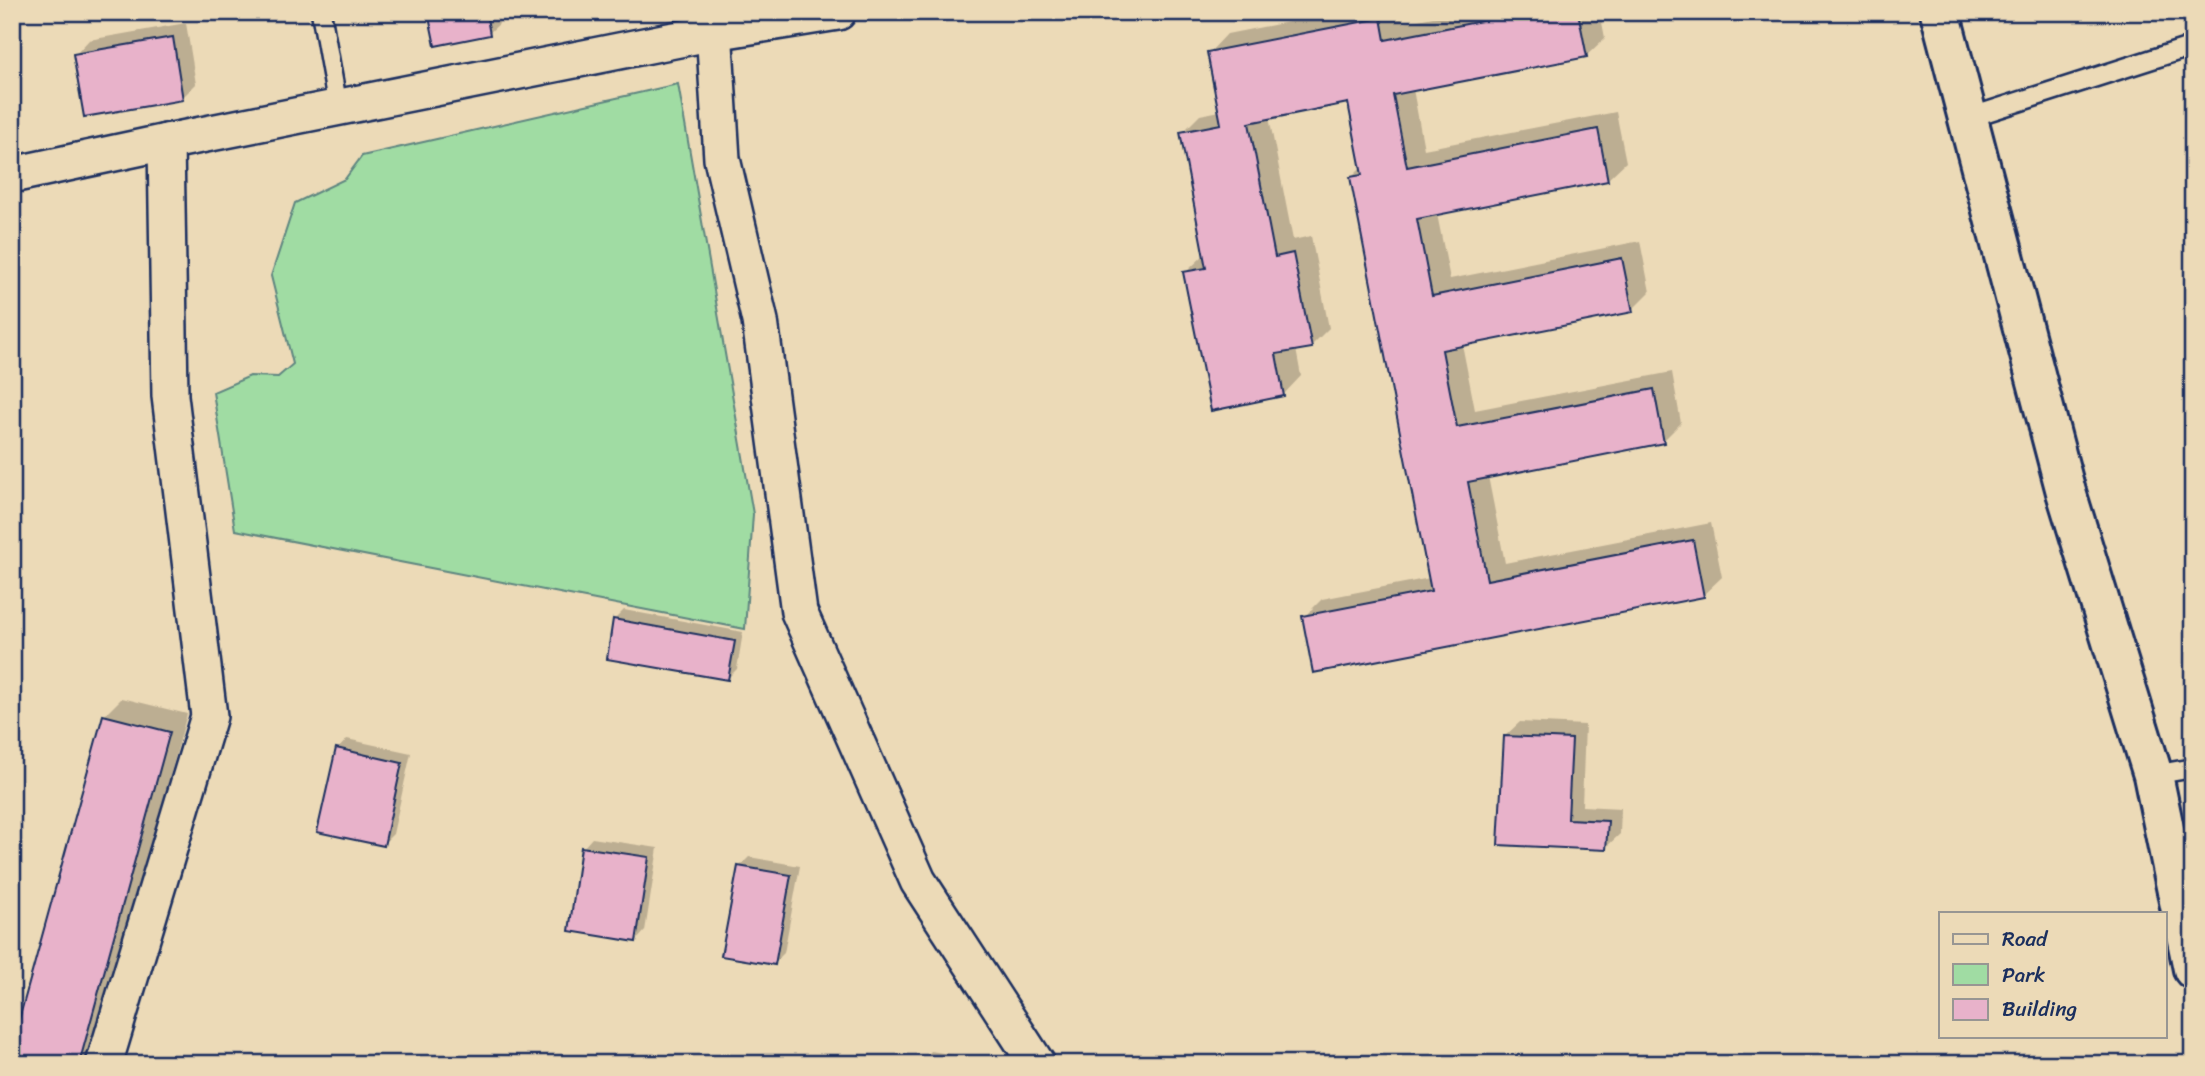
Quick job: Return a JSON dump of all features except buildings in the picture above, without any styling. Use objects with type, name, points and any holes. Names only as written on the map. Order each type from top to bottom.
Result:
[{"type":"street","points":[[12,176],[338,107],[713,22],[838,12]]},
{"type":"street","points":[[1940,12],[2066,492],[2153,775],[2193,969]]},
{"type":"street","points":[[713,22],[722,159],[760,321],[799,612],[918,881],[1037,1064]]},
{"type":"street","points":[[104,1064],[209,716],[170,396],[166,142]]},
{"type":"lane","points":[[321,12],[338,107]]},
{"type":"lane","points":[[1968,118],[2193,46]]},
{"type":"lane","points":[[2153,775],[2193,768]]},
{"type":"green space","points":[[678,84],[753,514],[745,629],[235,530],[213,392],[250,376],[278,377],[293,364],[271,276],[295,203],[345,179],[362,156]]}]
